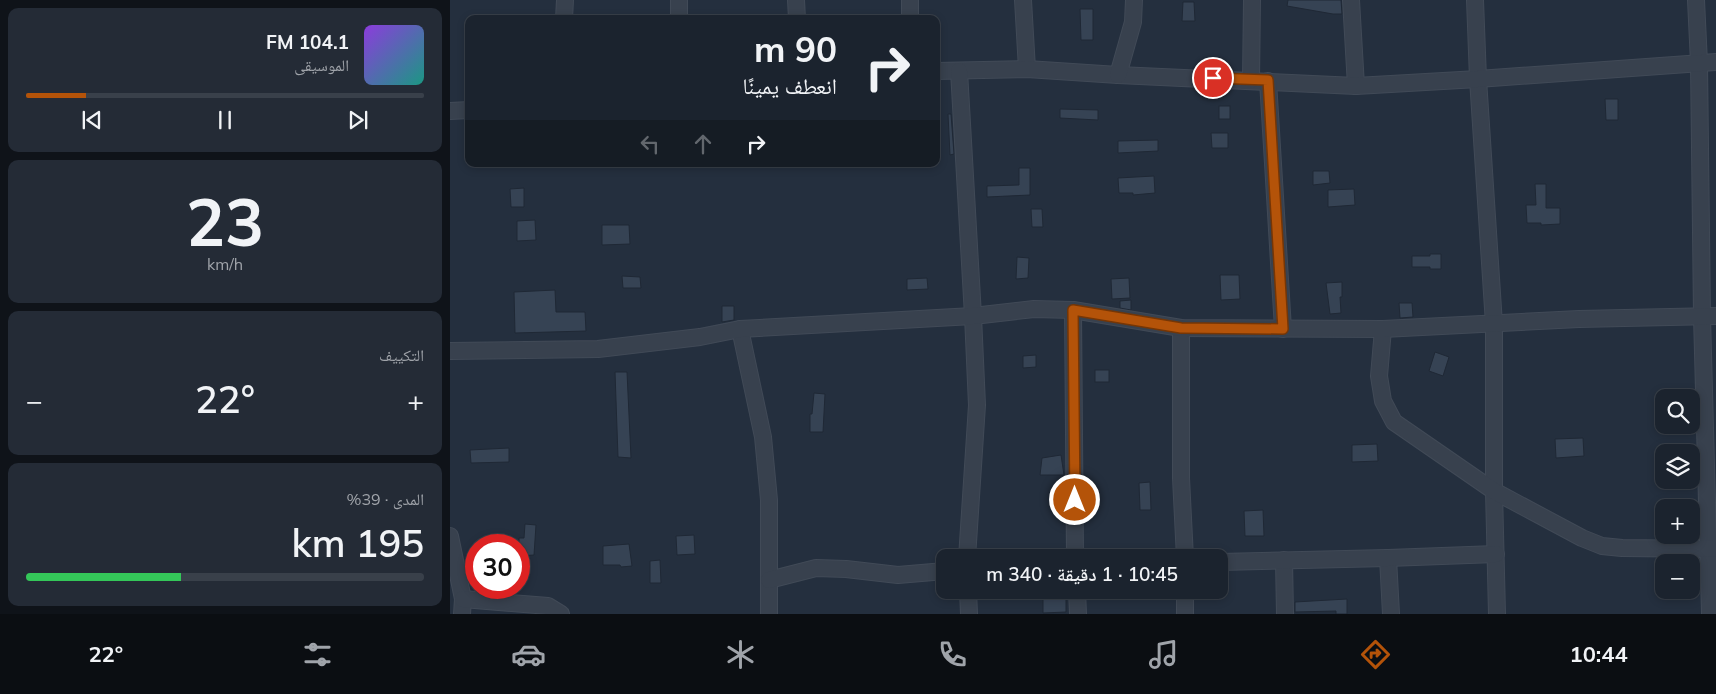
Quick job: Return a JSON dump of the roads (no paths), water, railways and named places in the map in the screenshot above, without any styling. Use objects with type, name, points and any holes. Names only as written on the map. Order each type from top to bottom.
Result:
[{"type":"street","points":[[564,15],[565,0]]},
{"type":"street","points":[[679,0],[679,15]]},
{"type":"street","points":[[796,0],[796,15]]},
{"type":"street","points":[[910,0],[910,15]]},
{"type":"street","points":[[1023,0],[1027,69]]},
{"type":"street","points":[[1118,75],[1133,22],[1134,0]]},
{"type":"street","points":[[1251,80],[1252,0]]},
{"type":"street","points":[[1351,0],[1356,86]]},
{"type":"street","points":[[1475,0],[1478,79],[1494,324],[1494,491],[1497,614]]},
{"type":"street","points":[[1696,0],[1709,316],[1713,550],[1710,614]]},
{"type":"street","points":[[940,71],[1027,69],[1356,86],[1716,62]]},
{"type":"street","points":[[959,71],[977,405],[968,549]]},
{"type":"street","points":[[1268,80],[1283,329]]},
{"type":"street","points":[[450,111],[465,110]]},
{"type":"street","points":[[450,351],[598,349],[700,337],[740,329],[973,316],[1034,309],[1073,310],[1181,328],[1383,329],[1579,319],[1709,316]]},
{"type":"street","points":[[1073,310],[1075,549]]},
{"type":"street","points":[[1181,328],[1181,478],[1184,549]]},
{"type":"street","points":[[740,329],[763,437],[769,500],[769,614]]},
{"type":"street","points":[[1383,329],[1379,376],[1383,401],[1394,422],[1494,491],[1582,538],[1602,546],[1713,550]]},
{"type":"street","points":[[450,536],[463,607],[548,606],[560,614]]},
{"type":"street","points":[[1228,562],[1496,554]]},
{"type":"street","points":[[1388,558],[1391,614]]},
{"type":"street","points":[[1284,560],[1285,614]]},
{"type":"street","points":[[769,580],[816,568],[846,569],[898,575],[936,572]]},
{"type":"street","points":[[968,599],[969,614]]},
{"type":"street","points":[[1077,599],[1078,614]]},
{"type":"street","points":[[1185,599],[1185,614]]}]
